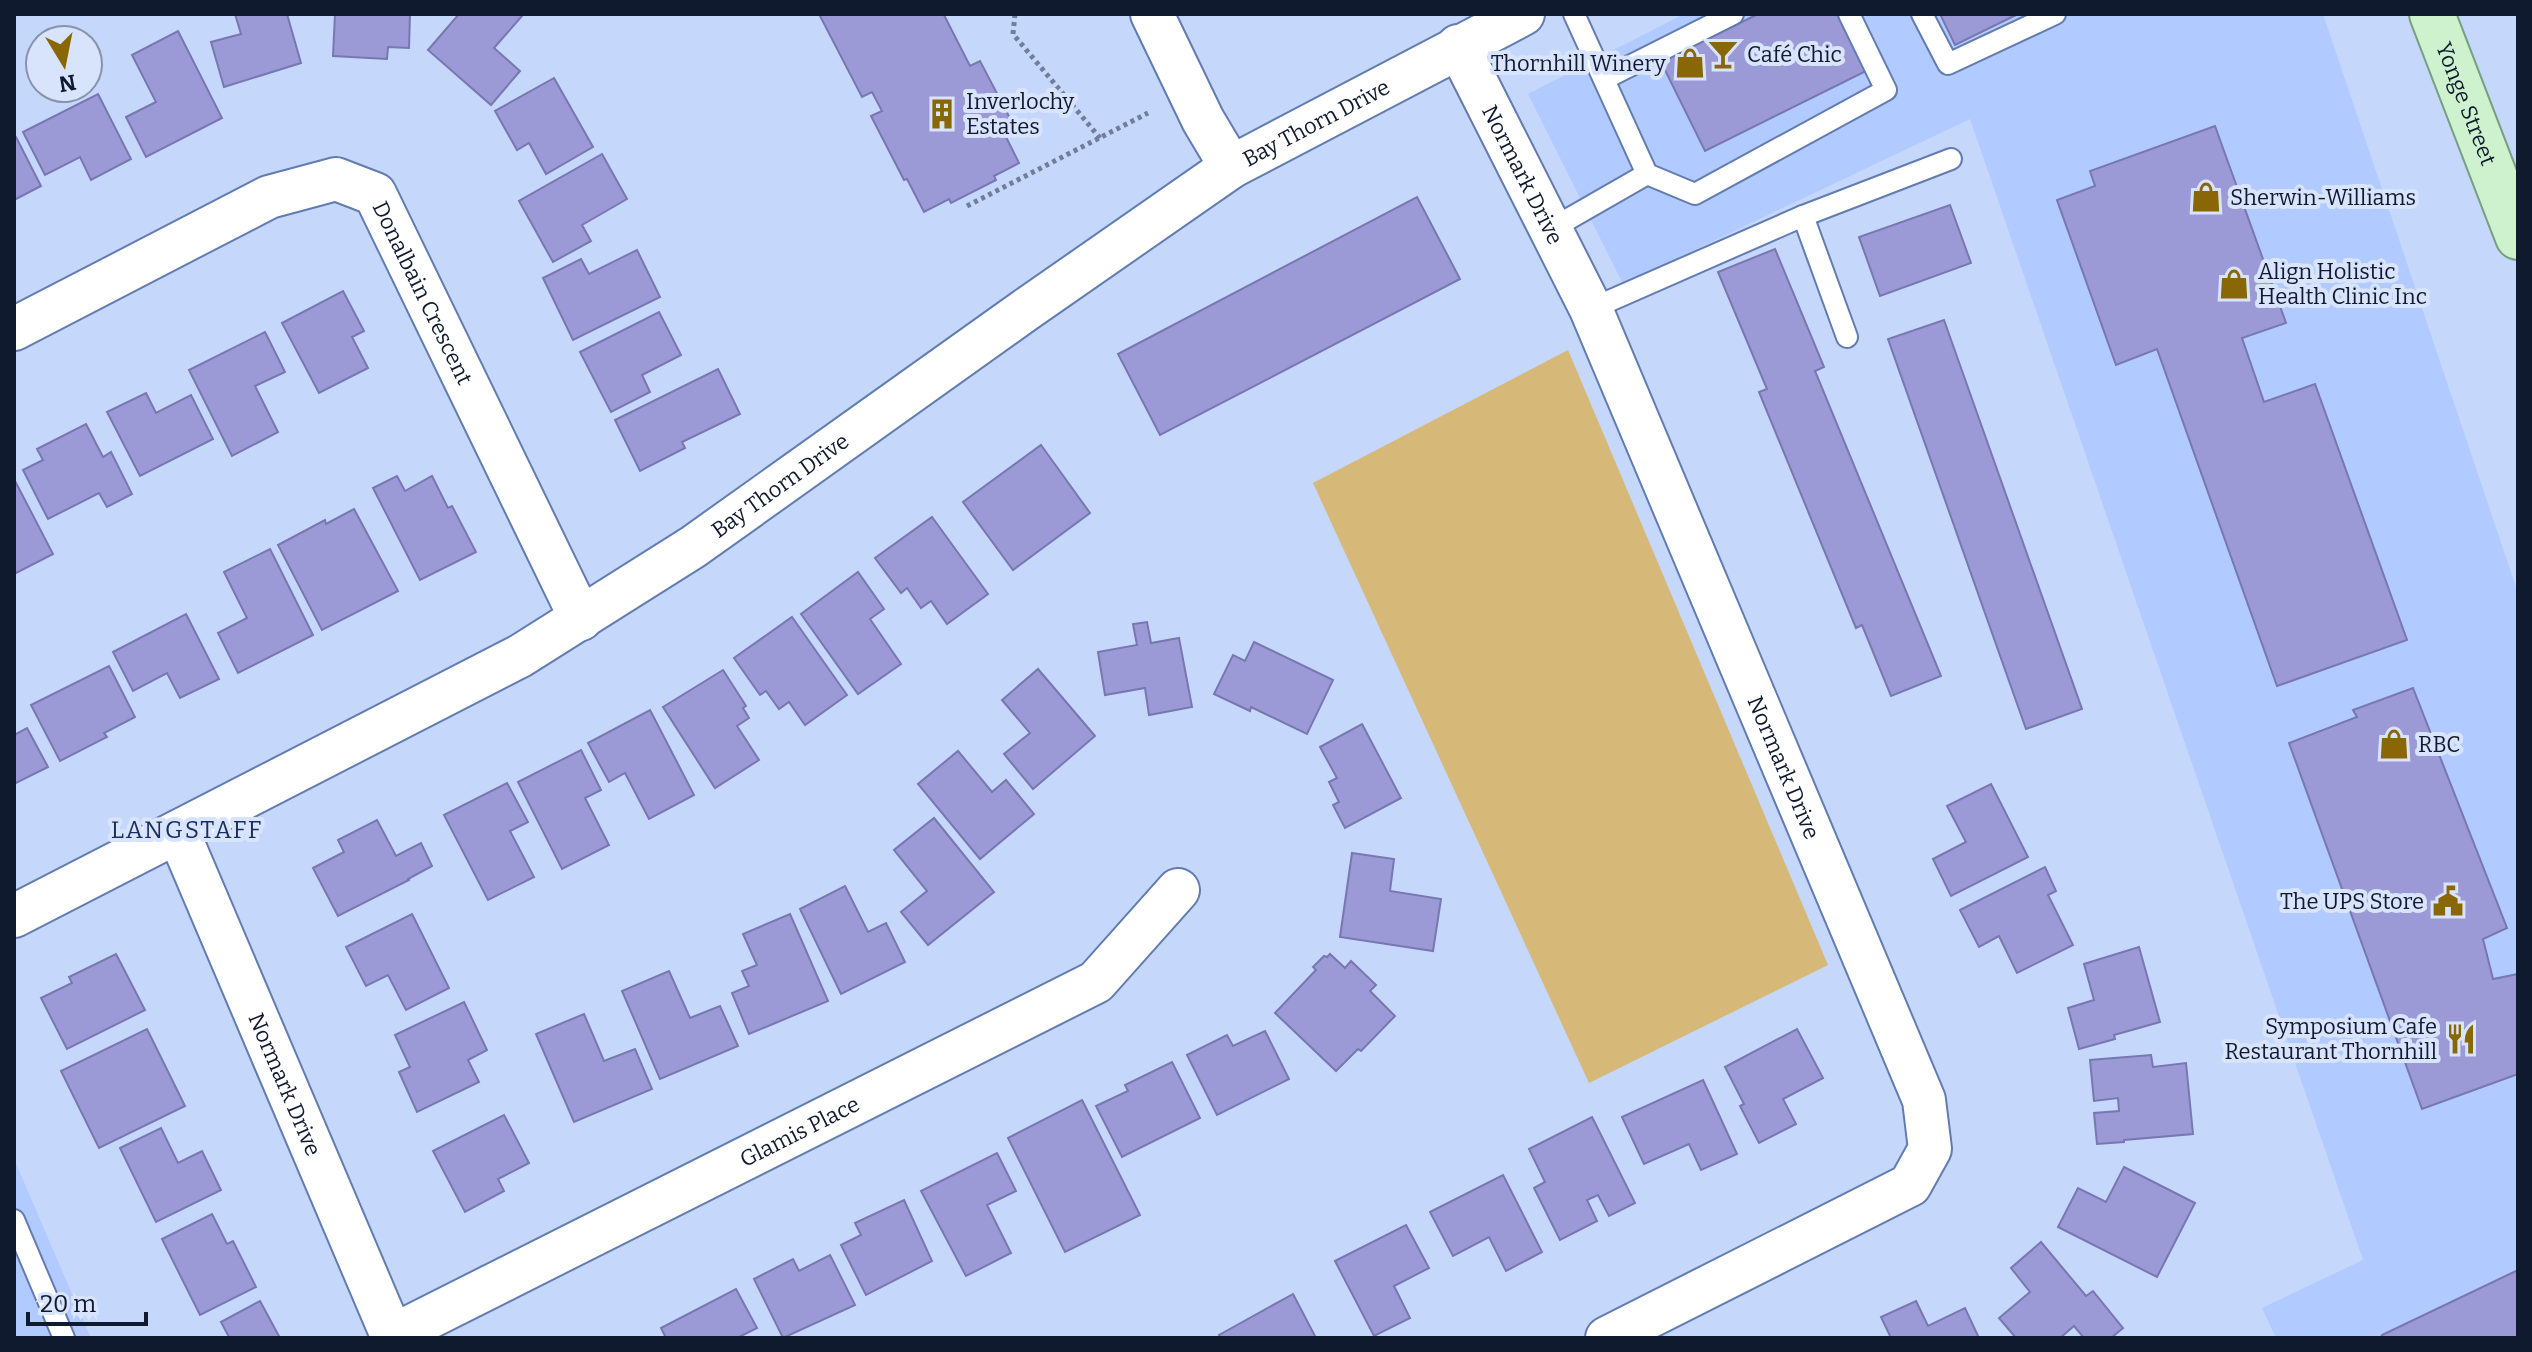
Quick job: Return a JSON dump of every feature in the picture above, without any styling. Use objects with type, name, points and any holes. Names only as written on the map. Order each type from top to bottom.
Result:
[{"type":"main road","name":"Yonge Street","points":[[2432,14],[2518,237]]},
{"type":"street","points":[[1152,14],[1203,120],[1231,167]]},
{"type":"street","name":"Bay Thorn Drive","points":[[14,916],[520,656],[693,547],[1231,167],[1523,14]]},
{"type":"street","name":"Normark Drive","points":[[1458,46],[1591,309],[1924,1100],[1930,1149],[1910,1185],[1607,1338]]},
{"type":"street","name":"Donalbain Crescent","points":[[14,329],[269,197],[336,179],[375,194],[581,619]]},
{"type":"street","name":"Normark Drive","points":[[178,832],[393,1337]]},
{"type":"street","name":"Glamis Place","points":[[393,1337],[1096,982],[1178,890]]},
{"type":"lane","points":[[1574,14],[1647,174],[1695,194],[1886,90],[1849,14]]},
{"type":"lane","points":[[1604,79],[1733,14]]},
{"type":"lane","points":[[1922,14],[1948,64],[2055,14]]},
{"type":"lane","points":[[1591,309],[1803,216],[1951,159]]},
{"type":"lane","points":[[1551,229],[1647,174]]},
{"type":"lane","points":[[1803,216],[1847,337]]},
{"type":"lane","points":[[14,1220],[64,1338]]},
{"type":"path","points":[[1015,14],[1013,34],[1100,138]]},
{"type":"path","points":[[967,206],[1148,113]]},
{"type":"shaded area","points":[[1684,14],[2323,14],[2518,593],[2518,1338],[2276,1338],[2262,1308],[2363,1260],[1970,119],[1623,284],[1528,94]]},
{"type":"shaded area","points":[[1568,350],[1828,965],[1589,1083],[1313,483]]},
{"type":"shaded area","points":[[14,1159],[91,1338],[14,1338]]},
{"type":"building","points":[[235,14],[287,14],[301,63],[224,87],[211,42],[241,34]]},
{"type":"building","points":[[335,14],[410,14],[409,48],[388,47],[387,59],[333,56]]},
{"type":"building","points":[[459,14],[522,16],[494,48],[520,71],[491,105],[428,50]]},
{"type":"building","name":"Inverlochy Estates","points":[[819,14],[947,14],[944,15],[970,66],[980,61],[1013,124],[1002,129],[1019,163],[994,176],[996,180],[951,203],[949,199],[924,212],[871,116],[882,111],[872,92],[862,97]]},
{"type":"building","points":[[1758,14],[1837,14],[1866,71],[1705,151],[1661,62]]},
{"type":"building","points":[[1940,14],[2018,14],[1955,45]]},
{"type":"building","points":[[178,31],[222,118],[146,157],[126,117],[156,102],[132,55]]},
{"type":"building","points":[[554,78],[593,147],[546,174],[529,143],[517,150],[495,111]]},
{"type":"building","points":[[78,104],[103,104],[131,159],[91,180],[80,157],[45,175],[23,132]]},
{"type":"building","points":[[2215,126],[2286,323],[2242,338],[2264,402],[2315,384],[2407,640],[2277,686],[2157,349],[2116,365],[2057,200],[2095,186],[2090,171]]},
{"type":"building","points":[[14,138],[41,186],[14,200]]},
{"type":"building","points":[[602,154],[627,199],[582,225],[591,241],[553,262],[519,201]]},
{"type":"building","points":[[1417,197],[1460,279],[1160,435],[1118,354]]},
{"type":"building","points":[[1950,205],[1971,263],[1880,296],[1859,237]]},
{"type":"building","points":[[1775,249],[1824,367],[1815,371],[1941,676],[1891,696],[1862,625],[1856,628],[1759,392],[1767,389],[1718,272]]},
{"type":"building","points":[[637,250],[660,297],[573,340],[543,278],[581,259],[589,274]]},
{"type":"building","points":[[343,291],[364,331],[352,337],[368,368],[319,393],[282,323]]},
{"type":"building","points":[[659,312],[681,355],[642,375],[650,392],[611,412],[580,352]]},
{"type":"building","points":[[1944,320],[2082,709],[2026,729],[1888,339]]},
{"type":"building","points":[[265,332],[285,372],[255,386],[278,432],[232,456],[189,370]]},
{"type":"building","points":[[718,369],[740,414],[682,442],[685,448],[640,471],[615,420]]},
{"type":"building","points":[[146,393],[156,413],[191,395],[213,439],[140,476],[107,412]]},
{"type":"building","points":[[86,424],[103,457],[111,452],[132,494],[107,507],[99,493],[48,519],[23,470],[43,460],[37,449]]},
{"type":"building","points":[[1041,445],[1090,513],[1013,570],[963,502]]},
{"type":"building","points":[[397,476],[405,491],[432,476],[476,552],[420,580],[373,488]]},
{"type":"building","points":[[14,479],[53,554],[14,574]]},
{"type":"building","points":[[354,509],[398,591],[322,630],[278,545],[325,520],[326,524]]},
{"type":"building","points":[[932,517],[988,594],[947,624],[931,601],[921,608],[907,588],[901,593],[875,558]]},
{"type":"building","points":[[270,549],[313,635],[238,673],[218,633],[247,618],[224,572]]},
{"type":"building","points":[[858,572],[884,609],[870,619],[901,664],[858,694],[801,614]]},
{"type":"building","points":[[186,614],[219,679],[180,698],[167,673],[133,691],[113,652]]},
{"type":"building","points":[[792,617],[847,695],[805,725],[789,702],[779,709],[766,691],[760,695],[734,658]]},
{"type":"building","points":[[1147,622],[1151,643],[1179,638],[1192,707],[1149,715],[1145,688],[1105,695],[1098,652],[1137,645],[1133,624]]},
{"type":"building","points":[[1254,642],[1333,680],[1307,734],[1251,707],[1250,711],[1214,694],[1233,655],[1245,661]]},
{"type":"building","points":[[109,666],[135,717],[104,733],[107,737],[60,761],[31,705]]},
{"type":"building","points":[[1038,669],[1095,736],[1033,789],[1004,754],[1030,733],[1002,700]]},
{"type":"building","points":[[723,670],[746,706],[743,708],[749,718],[737,726],[759,760],[715,788],[663,707]]},
{"type":"building","points":[[2413,688],[2507,928],[2483,939],[2493,979],[2518,974],[2518,1074],[2422,1109],[2289,743],[2357,717],[2353,710]]},
{"type":"building","points":[[650,710],[694,795],[649,819],[625,773],[609,782],[588,743]]},
{"type":"building","points":[[1362,724],[1401,798],[1345,828],[1333,805],[1339,802],[1329,782],[1337,778],[1320,747]]},
{"type":"building","points":[[27,728],[48,767],[14,784],[14,735]]},
{"type":"building","points":[[581,750],[601,790],[585,798],[609,845],[562,869],[518,782]]},
{"type":"building","points":[[958,751],[992,792],[1006,780],[1034,814],[980,859],[918,784]]},
{"type":"building","points":[[507,783],[528,822],[510,831],[534,877],[488,900],[444,815]]},
{"type":"building","points":[[1991,784],[2028,857],[1951,896],[1933,859],[1966,842],[1947,806]]},
{"type":"building","points":[[934,818],[994,892],[928,945],[901,912],[927,891],[894,850]]},
{"type":"building","points":[[377,820],[396,856],[421,843],[432,866],[338,916],[313,868],[344,852],[338,840]]},
{"type":"building","points":[[1352,853],[1394,859],[1390,891],[1441,899],[1433,951],[1340,937]]},
{"type":"building","points":[[2045,867],[2056,891],[2048,895],[2073,945],[2017,973],[1999,936],[1979,947],[1960,910]]},
{"type":"building","points":[[845,886],[868,932],[886,923],[905,962],[841,994],[800,909]]},
{"type":"building","points":[[412,914],[449,988],[406,1010],[388,975],[366,986],[346,947]]},
{"type":"building","points":[[790,914],[828,1001],[749,1034],[732,993],[749,986],[742,971],[757,965],[743,934]]},
{"type":"building","points":[[2139,947],[2160,1022],[2079,1049],[2068,1008],[2094,1000],[2084,964]]},
{"type":"building","points":[[116,954],[145,1010],[67,1049],[41,998],[72,983],[69,977]]},
{"type":"building","points":[[1330,954],[1345,968],[1351,961],[1376,985],[1370,991],[1395,1016],[1361,1051],[1358,1049],[1336,1071],[1275,1013],[1316,970],[1313,967]]},
{"type":"building","points":[[669,971],[690,1018],[720,1006],[738,1046],[660,1079],[622,991]]},
{"type":"building","points":[[464,1002],[487,1050],[468,1060],[479,1082],[417,1112],[399,1072],[410,1067],[395,1035]]},
{"type":"building","points":[[584,1014],[604,1061],[635,1049],[652,1089],[574,1122],[536,1034]]},
{"type":"building","points":[[147,1029],[185,1106],[99,1148],[61,1071]]},
{"type":"building","points":[[1797,1029],[1823,1078],[1783,1099],[1796,1124],[1759,1143],[1725,1067]]},
{"type":"building","points":[[1265,1031],[1289,1079],[1217,1115],[1187,1055],[1227,1035],[1233,1046]]},
{"type":"building","points":[[2151,1055],[2153,1067],[2186,1063],[2193,1134],[2097,1144],[2094,1113],[2119,1111],[2118,1098],[2094,1101],[2090,1060]]},
{"type":"building","points":[[1172,1062],[1200,1118],[1122,1157],[1096,1106],[1128,1091],[1125,1085]]},
{"type":"building","points":[[1703,1080],[1737,1154],[1701,1170],[1689,1144],[1644,1164],[1622,1117]]},
{"type":"building","points":[[1082,1100],[1140,1215],[1065,1252],[1008,1138]]},
{"type":"building","points":[[504,1115],[529,1163],[498,1179],[504,1191],[465,1212],[433,1151]]},
{"type":"building","points":[[1592,1117],[1635,1203],[1609,1216],[1598,1195],[1587,1200],[1597,1221],[1560,1240],[1534,1188],[1545,1182],[1529,1149]]},
{"type":"building","points":[[161,1128],[178,1163],[202,1151],[221,1190],[156,1222],[120,1148]]},
{"type":"building","points":[[997,1153],[1016,1191],[987,1205],[1011,1253],[966,1276],[921,1191]]},
{"type":"building","points":[[2124,1167],[2195,1203],[2157,1277],[2058,1227],[2078,1188],[2106,1202]]},
{"type":"building","points":[[1503,1175],[1542,1252],[1506,1271],[1489,1237],[1453,1256],[1430,1212]]},
{"type":"building","points":[[904,1200],[932,1261],[866,1295],[841,1245],[861,1235],[855,1223]]},
{"type":"building","points":[[212,1214],[227,1244],[233,1241],[256,1287],[200,1315],[162,1239]]},
{"type":"building","points":[[1406,1225],[1429,1268],[1394,1286],[1410,1318],[1374,1336],[1335,1261]]},
{"type":"building","points":[[2041,1242],[2086,1296],[2093,1291],[2123,1328],[2111,1338],[2084,1338],[2074,1326],[2060,1338],[2016,1338],[1999,1318],[2030,1292],[2011,1268]]},
{"type":"building","points":[[830,1255],[855,1305],[783,1338],[754,1279],[793,1259],[799,1271]]},
{"type":"building","points":[[2518,1270],[2518,1338],[2381,1338],[2382,1335]]},
{"type":"building","points":[[736,1289],[757,1328],[737,1338],[666,1338],[661,1328]]},
{"type":"building","points":[[1293,1294],[1316,1338],[1221,1338],[1219,1335]]},
{"type":"building","points":[[260,1301],[280,1338],[227,1338],[221,1322]]},
{"type":"building","points":[[1916,1301],[1928,1326],[1965,1308],[1979,1338],[1891,1338],[1881,1317]]},
{"type":"place","name":"Café Chic","points":[[1723,54]]},
{"type":"place","name":"Thornhill Winery","points":[[1690,63]]},
{"type":"place","name":"Inverlochy Estates","points":[[942,114]]},
{"type":"place","name":"Sherwin-Williams","points":[[2206,197]]},
{"type":"place","name":"Align Holistic Health Clinic Inc","points":[[2234,284]]},
{"type":"place","name":"RBC","points":[[2394,744]]},
{"type":"place","name":"The UPS Store","points":[[2448,901]]},
{"type":"place","name":"Symposium Cafe Restaurant Thornhill","points":[[2461,1039]]},
{"type":"district","name":"LANGSTAFF","points":[[187,830]]}]
